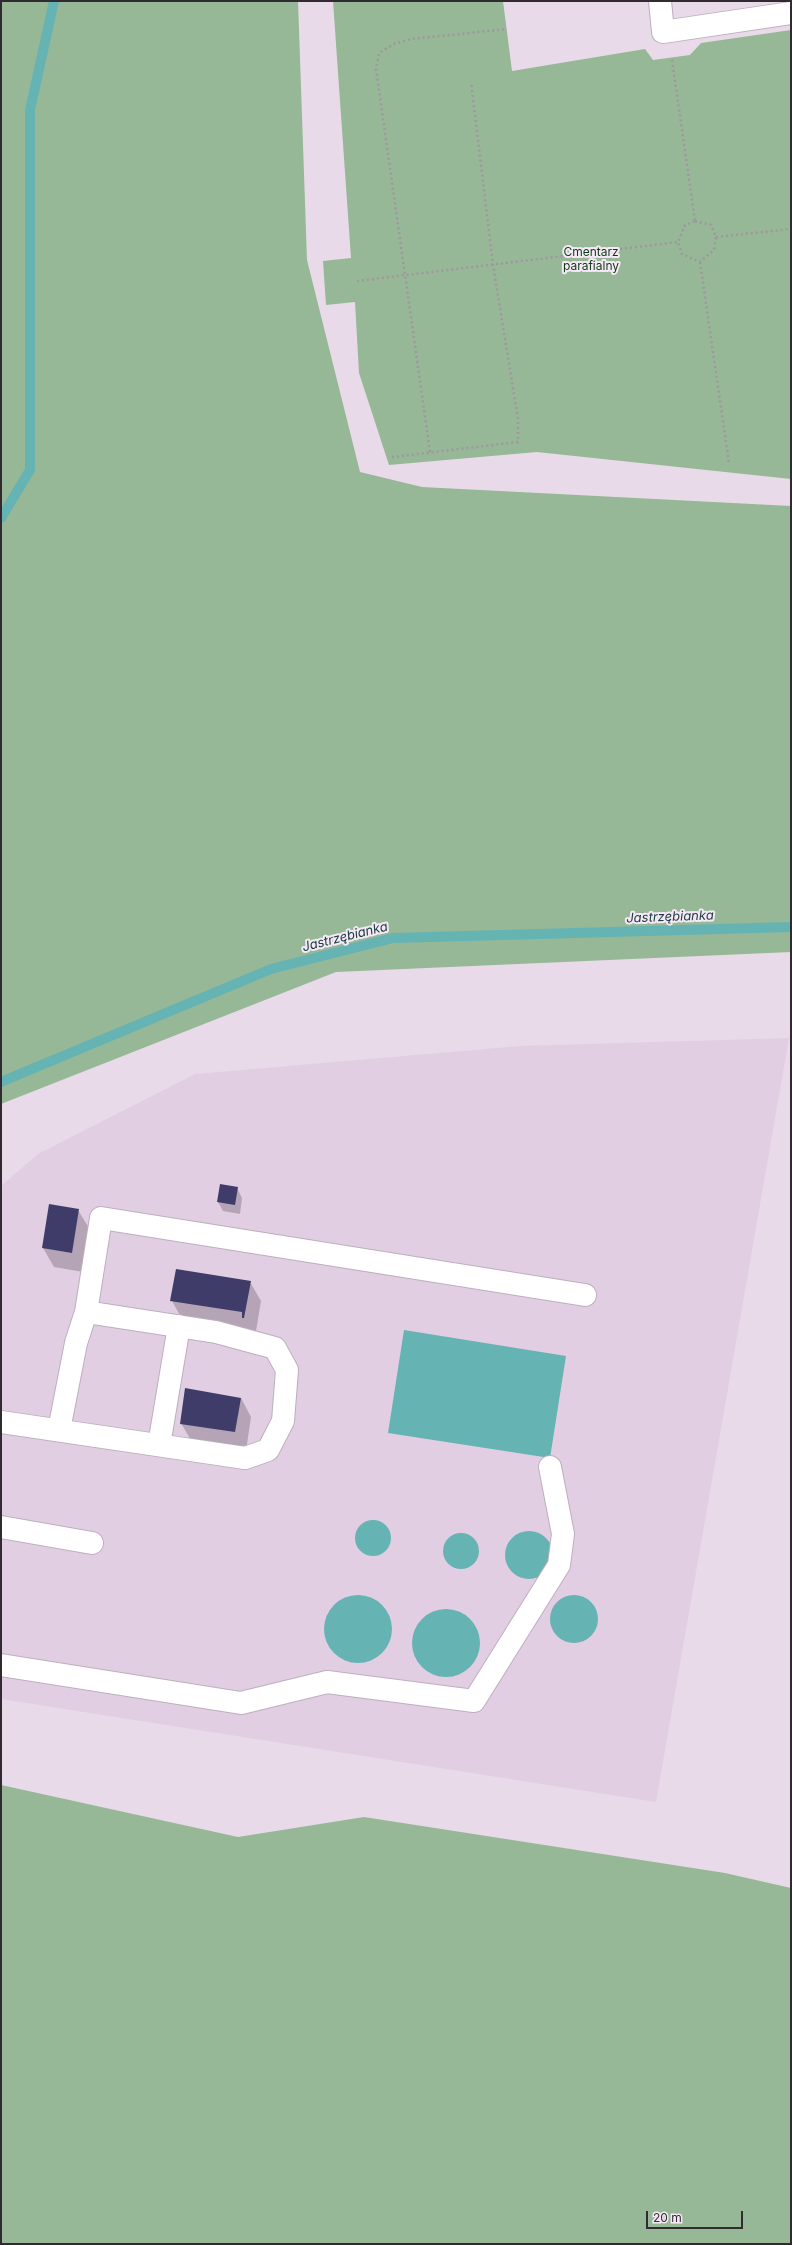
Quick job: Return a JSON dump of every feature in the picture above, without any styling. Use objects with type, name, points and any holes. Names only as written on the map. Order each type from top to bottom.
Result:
[{"type":"street","points":[[660,1],[663,32],[791,13]]},
{"type":"street","points":[[59,1430],[76,1343],[86,1312],[100,1218],[585,1295]]},
{"type":"street","points":[[1,1422],[245,1458],[268,1450],[283,1421],[287,1370],[275,1348],[216,1332],[86,1312]]},
{"type":"street","points":[[159,1445],[179,1326]]},
{"type":"street","points":[[1,1665],[241,1703],[327,1682],[474,1701],[559,1565],[563,1534],[550,1467]]},
{"type":"street","points":[[1,1527],[92,1543]]},
{"type":"path","points":[[430,452],[376,69],[379,53],[394,44],[411,40],[507,29]]},
{"type":"path","points":[[672,57],[695,221]]},
{"type":"path","points":[[392,457],[518,442],[518,419],[493,265],[471,82]]},
{"type":"path","points":[[695,221],[710,225],[716,237],[714,250],[700,262],[682,254],[678,242],[685,225],[695,221]]},
{"type":"path","points":[[716,237],[791,228]]},
{"type":"path","points":[[357,281],[678,242]]},
{"type":"path","points":[[700,262],[729,463]]},
{"type":"shaded area","points":[[789,1038],[656,1802],[1,1699],[1,1186],[38,1154],[195,1074],[520,1046]]},
{"type":"shaded area","points":[[404,1330],[566,1356],[550,1458],[388,1433]]},
{"type":"shaded area","points":[[377,1520],[386,1525],[390,1531],[390,1545],[386,1551],[377,1556],[369,1556],[360,1551],[356,1545],[355,1534],[360,1525],[366,1521]]},
{"type":"shaded area","points":[[524,1531],[534,1531],[546,1538],[553,1550],[553,1560],[546,1572],[534,1579],[524,1579],[516,1575],[509,1568],[505,1560],[505,1550],[509,1542],[516,1535]]},
{"type":"shaded area","points":[[465,1533],[474,1538],[478,1544],[478,1558],[474,1564],[465,1569],[457,1569],[448,1564],[444,1558],[443,1547],[448,1538],[454,1534]]},
{"type":"shaded area","points":[[351,1595],[365,1595],[377,1600],[387,1610],[392,1622],[392,1636],[387,1648],[377,1658],[365,1663],[351,1663],[339,1658],[329,1648],[324,1636],[324,1622],[329,1610],[339,1600]]},
{"type":"shaded area","points":[[569,1595],[579,1595],[588,1599],[594,1605],[597,1610],[597,1628],[588,1639],[579,1643],[569,1643],[560,1639],[554,1633],[550,1624],[550,1614],[554,1605],[560,1599]]},
{"type":"shaded area","points":[[439,1609],[453,1609],[465,1614],[475,1624],[480,1636],[480,1650],[475,1662],[465,1672],[453,1677],[439,1677],[427,1672],[417,1662],[412,1650],[412,1636],[417,1624],[427,1614]]},
{"type":"green space","points":[[1,1],[298,1],[307,260],[360,472],[422,487],[791,506],[791,952],[336,972],[1,1104]]},
{"type":"green space","name":"Cmentarz parafialny","points":[[333,1],[503,1],[512,71],[645,49],[653,60],[690,55],[701,43],[791,30],[791,479],[537,452],[389,465],[359,373],[355,302],[326,305],[323,261],[351,258]]},
{"type":"green space","points":[[1,1785],[238,1837],[364,1817],[725,1873],[791,1888],[791,2244],[1,2244]]},
{"type":"building","points":[[220,1184],[238,1187],[235,1205],[217,1202]]},
{"type":"building","points":[[49,1204],[79,1209],[72,1253],[42,1248]]},
{"type":"building","points":[[176,1269],[251,1281],[244,1318],[242,1318],[242,1312],[170,1301]]},
{"type":"building","points":[[185,1388],[241,1398],[235,1432],[180,1424]]},
{"type":"waterway","points":[[1,518],[30,470],[30,110],[54,1]]},
{"type":"waterway","name":"Jastrzębianka","points":[[1,1082],[271,969],[393,938],[791,927]]}]
